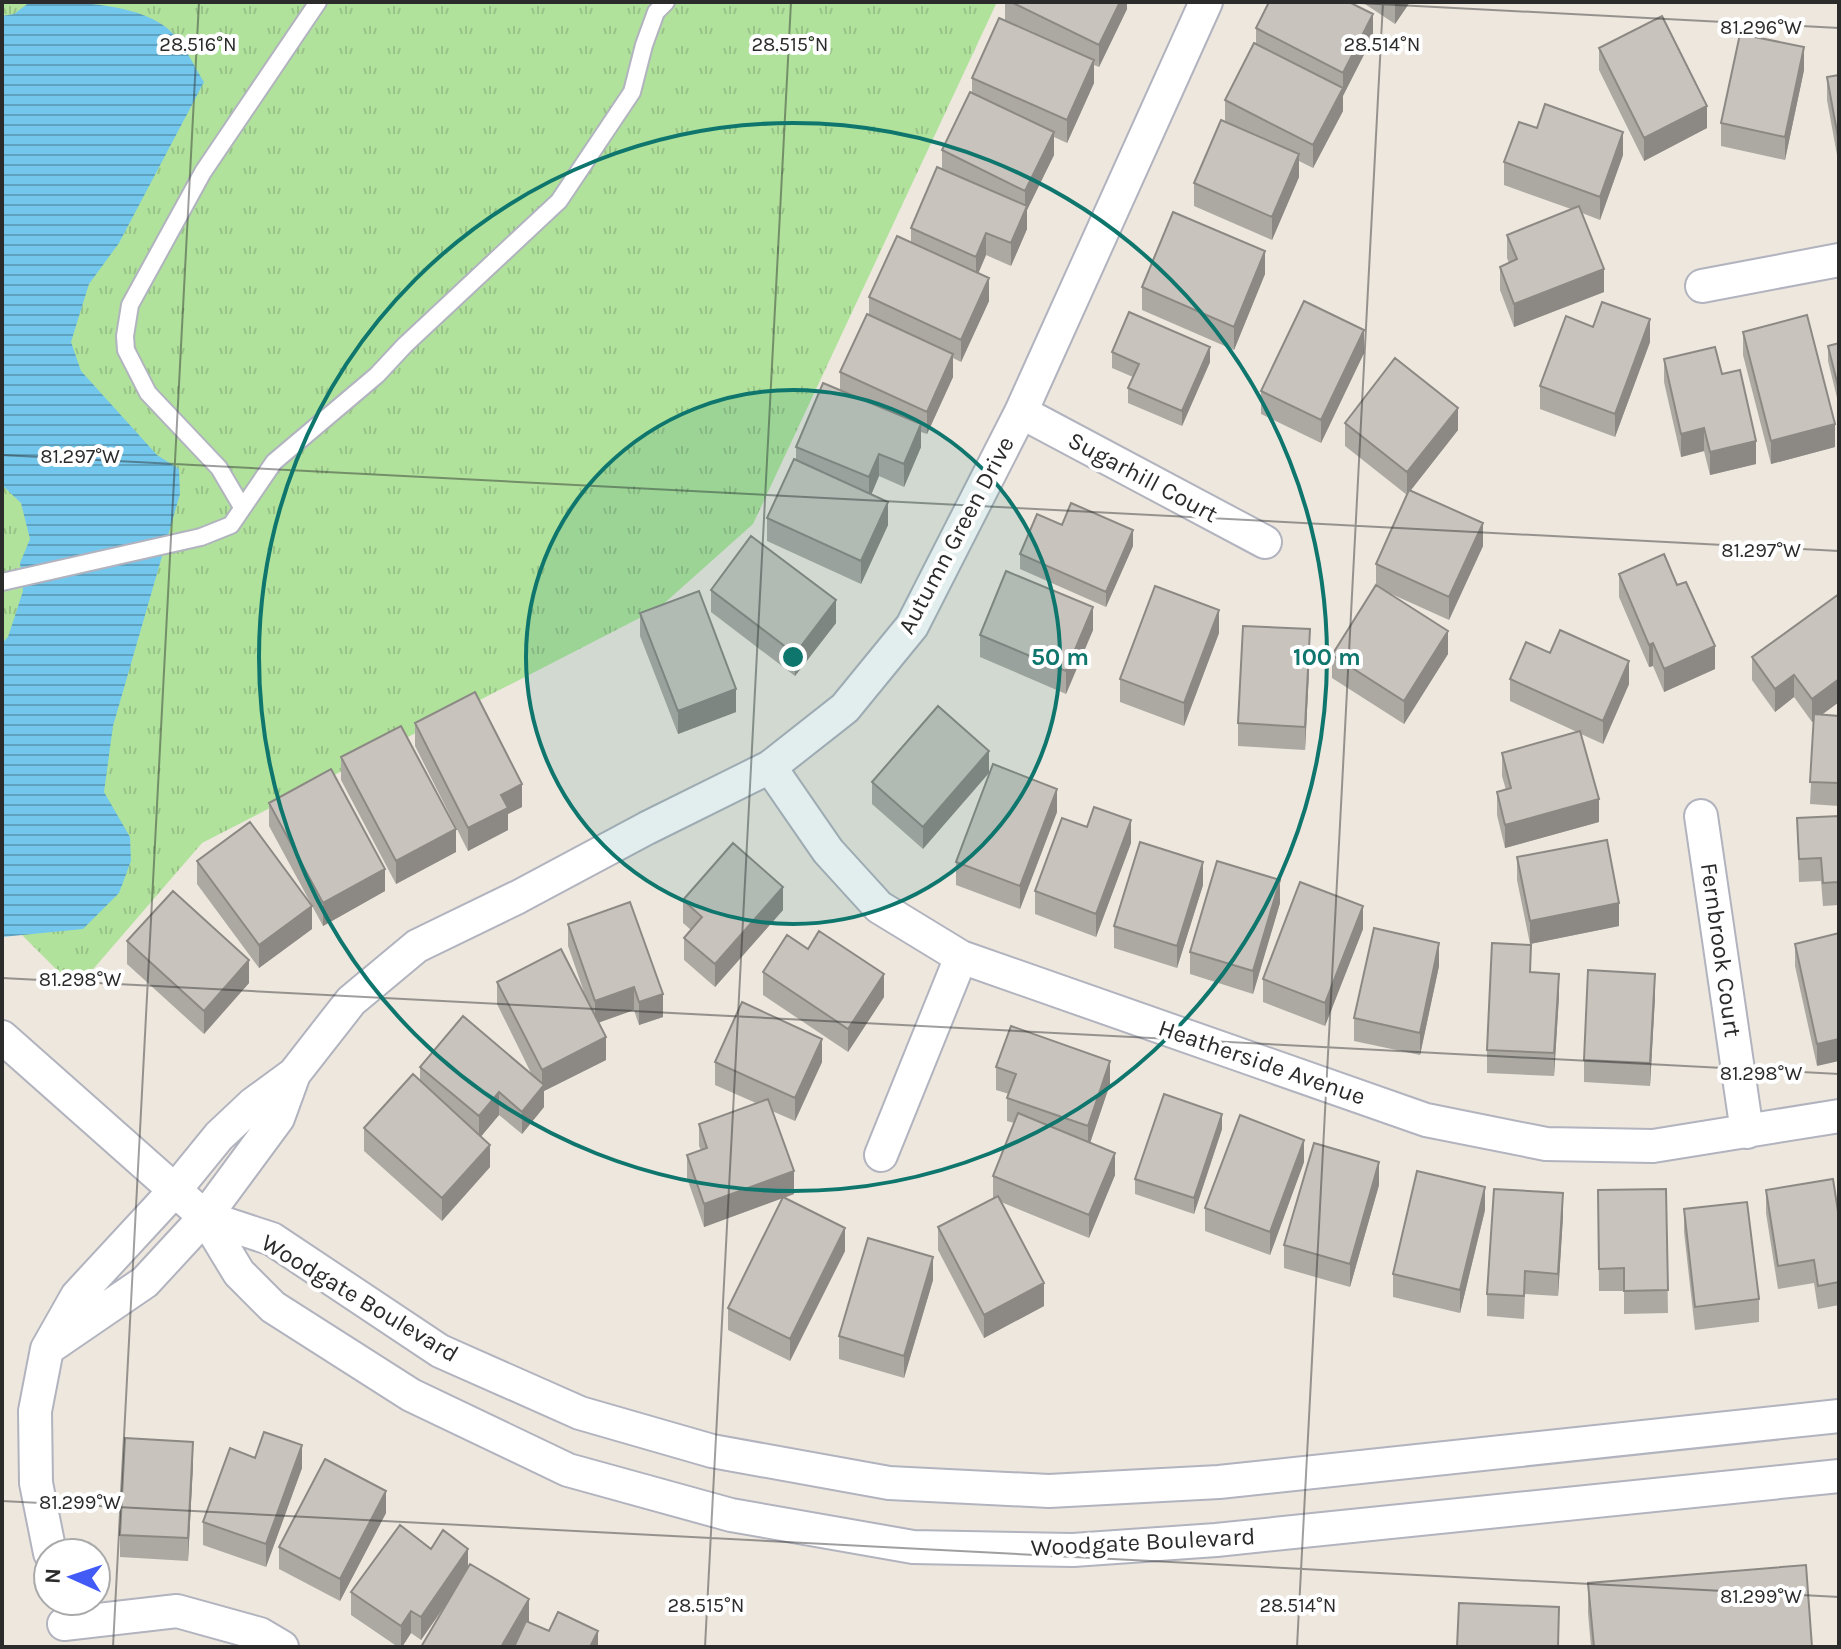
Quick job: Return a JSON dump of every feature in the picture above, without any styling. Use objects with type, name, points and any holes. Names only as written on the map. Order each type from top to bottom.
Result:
[{"type":"street","name":"Autumn Green Drive","points":[[47,1537],[36,1483],[35,1411],[47,1349],[77,1296],[175,1190],[219,1136],[241,1114],[294,1074],[351,1001],[417,946],[770,767],[845,708],[912,626],[1021,412],[1206,2]]},
{"type":"street","points":[[1702,286],[1839,260]]},
{"type":"street","name":"Sugarhill Court","points":[[1021,412],[1265,542]]},
{"type":"street","name":"Heatherside Avenue","points":[[770,767],[828,851],[879,907],[961,957],[1426,1120],[1546,1144],[1653,1146],[1839,1116]]},
{"type":"street","name":"Fernbrook Court","points":[[1701,816],[1747,1132]]},
{"type":"street","points":[[881,1155],[961,957]]},
{"type":"street","name":"Woodgate Boulevard","points":[[2,1037],[205,1217],[239,1273],[273,1307],[411,1395],[568,1470],[731,1515],[913,1547],[1073,1550],[1216,1540],[1839,1476]]},
{"type":"street","name":"Autumn Green Drive","points":[[47,1349],[145,1282],[205,1217],[278,1118],[294,1074]]},
{"type":"street","name":"Woodgate Boulevard","points":[[205,1217],[272,1239],[440,1351],[580,1413],[712,1451],[889,1483],[1049,1491],[1219,1482],[1839,1416]]},
{"type":"street","points":[[63,1624],[177,1611],[260,1634],[282,1647]]},
{"type":"lane","points":[[242,507],[219,468],[148,393],[126,350],[125,336],[130,305],[203,172],[318,2]]},
{"type":"lane","points":[[2,582],[201,537],[231,525],[274,462],[377,375],[559,201],[632,92],[656,12],[666,2]]},
{"type":"green space","points":[[2,2],[997,2],[753,524],[659,608],[202,843],[76,989],[2,915]]},
{"type":"water","points":[[30,2],[109,6],[149,17],[165,26],[178,39],[204,82],[119,243],[89,284],[71,342],[81,371],[157,455],[179,469],[180,494],[113,726],[104,792],[130,837],[131,861],[119,893],[83,929],[2,937],[2,643],[8,637],[23,591],[20,563],[30,539],[21,503],[2,485],[2,16],[14,14]]},
{"type":"building","points":[[1011,2],[1120,2],[1099,45]]},
{"type":"building","points":[[1269,2],[1349,2],[1373,14],[1343,73],[1256,28]]},
{"type":"building","points":[[1662,16],[1707,106],[1644,138],[1599,48]]},
{"type":"building","points":[[999,18],[1094,60],[1067,120],[972,78]]},
{"type":"building","points":[[1740,34],[1804,47],[1785,137],[1721,123]]},
{"type":"building","points":[[1254,43],[1343,88],[1313,145],[1225,100]]},
{"type":"building","points":[[1839,75],[1839,143],[1827,77]]},
{"type":"building","points":[[970,92],[1054,132],[1025,191],[942,150]]},
{"type":"building","points":[[1545,104],[1623,132],[1600,197],[1504,162],[1519,122],[1537,128]]},
{"type":"building","points":[[1221,120],[1299,154],[1272,217],[1194,183]]},
{"type":"building","points":[[937,167],[1027,206],[1011,243],[986,233],[976,257],[911,228]]},
{"type":"building","points":[[1579,206],[1604,269],[1514,304],[1500,267],[1517,259],[1507,235]]},
{"type":"building","points":[[1173,212],[1265,251],[1234,327],[1142,287]]},
{"type":"building","points":[[897,236],[989,278],[961,340],[869,297]]},
{"type":"building","points":[[1304,301],[1364,330],[1321,420],[1261,391]]},
{"type":"building","points":[[1602,302],[1650,319],[1615,414],[1540,386],[1566,316],[1593,327]]},
{"type":"building","points":[[1129,312],[1210,347],[1182,411],[1128,388],[1139,364],[1112,352]]},
{"type":"building","points":[[867,314],[953,354],[927,412],[840,372]]},
{"type":"building","points":[[1807,315],[1835,424],[1771,441],[1743,332]]},
{"type":"building","points":[[1839,343],[1839,390],[1828,346]]},
{"type":"building","points":[[1715,347],[1722,374],[1740,370],[1756,441],[1710,452],[1704,428],[1681,434],[1664,359]]},
{"type":"building","points":[[1395,358],[1458,408],[1407,472],[1345,423]]},
{"type":"building","points":[[823,383],[921,424],[904,464],[879,454],[869,477],[796,447]]},
{"type":"building","points":[[794,459],[888,502],[861,561],[767,518]]},
{"type":"building","points":[[1409,490],[1483,523],[1449,597],[1376,564]]},
{"type":"building","points":[[1071,503],[1133,530],[1106,592],[1020,554],[1037,514],[1062,525]]},
{"type":"building","points":[[751,536],[836,600],[795,654],[711,590]]},
{"type":"building","points":[[1664,554],[1677,585],[1686,582],[1715,646],[1664,669],[1653,643],[1649,645],[1619,574]]},
{"type":"building","points":[[1006,571],[1093,607],[1066,671],[980,635]]},
{"type":"building","points":[[1376,585],[1448,631],[1404,701],[1332,655]]},
{"type":"building","points":[[1155,586],[1219,610],[1184,703],[1120,679]]},
{"type":"building","points":[[699,591],[736,689],[678,711],[640,613]]},
{"type":"building","points":[[1839,594],[1839,679],[1812,699],[1794,675],[1775,689],[1752,657]]},
{"type":"building","points":[[1243,626],[1310,629],[1305,727],[1238,723]]},
{"type":"building","points":[[1560,630],[1629,661],[1603,721],[1510,679],[1526,642],[1550,653]]},
{"type":"building","points":[[475,692],[522,784],[501,795],[508,808],[468,828],[415,723]]},
{"type":"building","points":[[938,706],[989,751],[923,827],[872,782]]},
{"type":"building","points":[[1814,714],[1839,716],[1839,783],[1810,782]]},
{"type":"building","points":[[401,726],[456,829],[396,861],[341,757]]},
{"type":"building","points":[[1580,731],[1599,799],[1505,825],[1497,792],[1511,788],[1502,753]]},
{"type":"building","points":[[993,764],[1057,789],[1020,886],[956,862]]},
{"type":"building","points":[[331,769],[385,869],[323,903],[269,803]]},
{"type":"building","points":[[1094,807],[1131,820],[1096,914],[1035,891],[1062,818],[1087,827]]},
{"type":"building","points":[[1839,816],[1839,882],[1823,883],[1821,858],[1799,859],[1797,818]]},
{"type":"building","points":[[250,822],[312,906],[259,945],[197,861]]},
{"type":"building","points":[[1607,840],[1619,903],[1530,921],[1517,857]]},
{"type":"building","points":[[1140,842],[1203,862],[1177,946],[1114,926]]},
{"type":"building","points":[[733,843],[783,887],[715,964],[684,938],[702,917],[683,900]]},
{"type":"building","points":[[1217,861],[1280,880],[1253,971],[1190,952]]},
{"type":"building","points":[[1300,882],[1363,906],[1325,1003],[1263,979]]},
{"type":"building","points":[[173,891],[249,960],[204,1011],[127,941]]},
{"type":"building","points":[[630,902],[663,994],[639,1002],[634,987],[595,1001],[568,924]]},
{"type":"building","points":[[1374,928],[1439,943],[1420,1033],[1354,1018]]},
{"type":"building","points":[[819,931],[884,974],[848,1029],[763,972],[787,935],[808,949]]},
{"type":"building","points":[[1839,933],[1839,1039],[1817,1044],[1795,944]]},
{"type":"building","points":[[1492,943],[1531,945],[1530,972],[1559,974],[1554,1053],[1487,1050]]},
{"type":"building","points":[[561,949],[606,1037],[542,1070],[497,982]]},
{"type":"building","points":[[1588,970],[1655,974],[1650,1063],[1584,1060]]},
{"type":"building","points":[[742,1002],[822,1039],[795,1098],[715,1062]]},
{"type":"building","points":[[463,1016],[544,1085],[522,1112],[499,1092],[479,1116],[420,1067]]},
{"type":"building","points":[[1011,1026],[1110,1061],[1088,1126],[1007,1098],[1016,1074],[996,1067]]},
{"type":"building","points":[[413,1074],[490,1145],[442,1198],[364,1128]]},
{"type":"building","points":[[1164,1094],[1222,1114],[1194,1198],[1135,1179]]},
{"type":"building","points":[[768,1099],[794,1171],[704,1204],[687,1155],[707,1148],[699,1124]]},
{"type":"building","points":[[1018,1113],[1115,1153],[1089,1215],[993,1176]]},
{"type":"building","points":[[1240,1115],[1304,1140],[1270,1232],[1205,1208]]},
{"type":"building","points":[[1314,1143],[1379,1162],[1350,1264],[1284,1245]]},
{"type":"building","points":[[1417,1171],[1485,1187],[1460,1290],[1393,1274]]},
{"type":"building","points":[[1833,1179],[1839,1218],[1839,1282],[1818,1286],[1814,1260],[1778,1266],[1766,1190]]},
{"type":"building","points":[[1494,1189],[1563,1193],[1558,1274],[1525,1271],[1524,1296],[1487,1294]]},
{"type":"building","points":[[1666,1189],[1668,1290],[1624,1291],[1624,1268],[1599,1269],[1598,1190]]},
{"type":"building","points":[[998,1196],[1044,1283],[984,1315],[938,1227]]},
{"type":"building","points":[[783,1197],[845,1228],[790,1339],[728,1308]]},
{"type":"building","points":[[1747,1202],[1759,1299],[1695,1307],[1684,1209]]},
{"type":"building","points":[[868,1238],[933,1257],[904,1356],[839,1336]]},
{"type":"building","points":[[264,1432],[302,1445],[266,1544],[203,1522],[230,1448],[255,1458]]},
{"type":"building","points":[[125,1438],[193,1442],[188,1538],[120,1535]]},
{"type":"building","points":[[325,1459],[386,1491],[340,1579],[279,1547]]},
{"type":"building","points":[[400,1525],[431,1549],[443,1530],[468,1549],[421,1617],[411,1611],[401,1626],[351,1592]]},
{"type":"building","points":[[470,1564],[529,1599],[501,1647],[421,1647]]},
{"type":"building","points":[[1806,1565],[1812,1647],[1594,1647],[1588,1583]]},
{"type":"building","points":[[1459,1603],[1559,1607],[1558,1647],[1457,1647]]},
{"type":"building","points":[[558,1612],[598,1631],[590,1647],[514,1647],[526,1621],[549,1631]]}]
